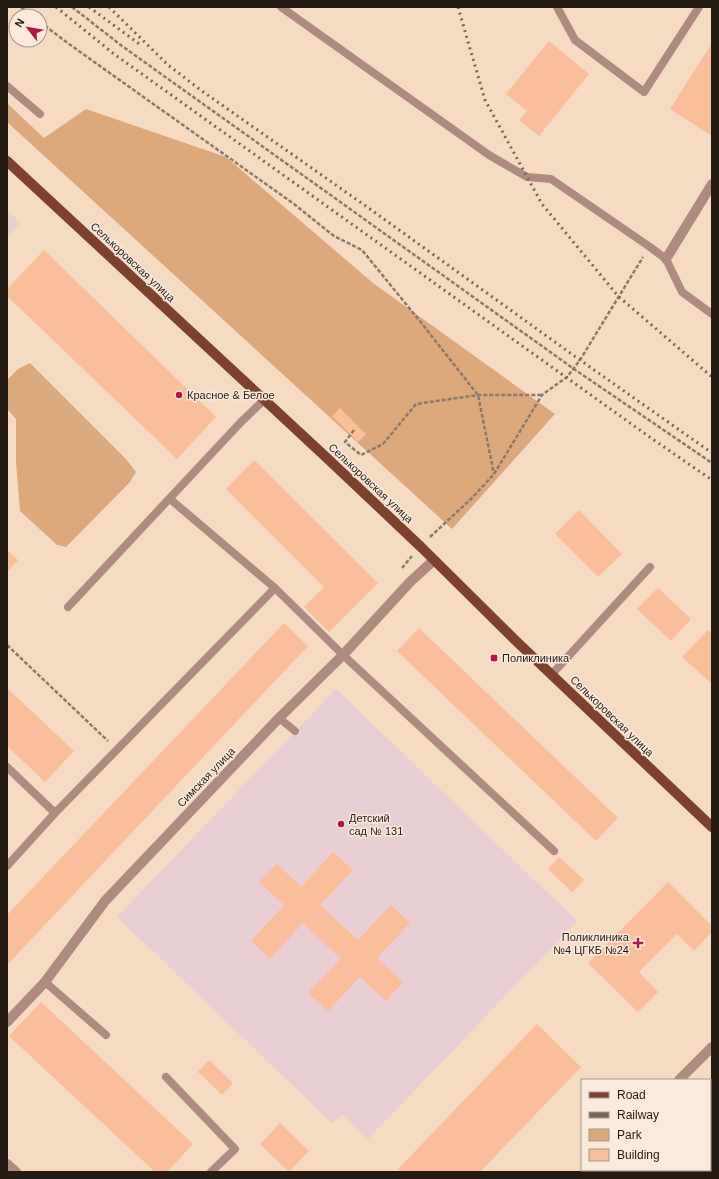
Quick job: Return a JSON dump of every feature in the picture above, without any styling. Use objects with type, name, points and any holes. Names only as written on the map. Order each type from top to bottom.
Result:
[{"type":"main road","name":"Селькоровская улица","points":[[7,161],[421,546],[712,827]]},
{"type":"street","points":[[666,259],[712,184]]},
{"type":"street","name":"Симская улица","points":[[7,1022],[45,982],[105,901],[279,718],[343,655],[410,582],[434,560]]},
{"type":"street","points":[[681,1079],[712,1046]]},
{"type":"street","points":[[7,1164],[16,1172]]},
{"type":"lane","points":[[281,7],[489,155],[527,177],[551,179],[650,247],[666,259],[682,292],[712,314]]},
{"type":"lane","points":[[557,7],[575,40],[644,92],[699,7]]},
{"type":"lane","points":[[7,86],[40,114]]},
{"type":"lane","points":[[68,607],[240,422],[264,400]]},
{"type":"lane","points":[[170,499],[275,588],[343,655],[554,851]]},
{"type":"lane","points":[[552,674],[650,567]]},
{"type":"lane","points":[[7,866],[55,813],[275,588]]},
{"type":"lane","points":[[279,718],[295,731]]},
{"type":"lane","points":[[7,767],[55,813]]},
{"type":"lane","points":[[45,982],[106,1035]]},
{"type":"lane","points":[[166,1077],[235,1149],[211,1172]]},
{"type":"path","points":[[72,7],[134,55],[574,369],[712,463]]},
{"type":"path","points":[[48,28],[75,49],[294,204],[334,236],[362,250],[478,395],[494,474]]},
{"type":"path","points":[[398,571],[421,546],[472,498],[494,474],[542,395],[567,378],[574,369],[650,247]]},
{"type":"path","points":[[354,430],[345,442],[361,455],[382,444],[416,404],[478,395],[542,395]]},
{"type":"path","points":[[7,644],[117,749]]},
{"type":"shaded area","points":[[7,210],[21,223],[7,236]]},
{"type":"shaded area","name":"Детский сад № 131","points":[[336,689],[577,921],[368,1139],[342,1114],[333,1124],[117,917]]},
{"type":"green space","points":[[7,103],[44,138],[86,109],[226,157],[373,283],[555,414],[452,529],[7,122]]},
{"type":"green space","points":[[30,363],[126,459],[136,472],[130,482],[66,547],[57,545],[20,511],[16,462],[16,419],[7,409],[7,380],[18,369]]},
{"type":"building","points":[[549,41],[589,74],[539,136],[519,120],[527,111],[506,94]]},
{"type":"building","points":[[712,43],[712,136],[670,109]]},
{"type":"building","points":[[44,250],[216,417],[177,459],[7,296],[7,289]]},
{"type":"building","points":[[340,408],[366,434],[358,442],[332,416]]},
{"type":"building","points":[[254,460],[378,583],[329,632],[304,607],[324,587],[226,489]]},
{"type":"building","points":[[579,510],[622,554],[598,577],[555,534]]},
{"type":"building","points":[[7,550],[18,560],[7,572]]},
{"type":"building","points":[[658,588],[691,619],[671,641],[637,609]]},
{"type":"building","points":[[284,623],[308,646],[7,965],[7,915]]},
{"type":"building","points":[[419,628],[618,818],[596,841],[397,651]]},
{"type":"building","points":[[708,630],[712,634],[712,684],[682,657]]},
{"type":"building","points":[[7,688],[74,751],[45,782],[7,746]]},
{"type":"building","points":[[333,852],[353,870],[320,905],[358,940],[391,905],[410,923],[377,958],[403,982],[386,1001],[360,977],[328,1011],[308,993],[341,959],[303,923],[270,959],[251,941],[284,905],[259,882],[277,864],[301,887]]},
{"type":"building","points":[[559,857],[584,880],[572,892],[548,869]]},
{"type":"building","name":"Поликлиника №4 ЦГКБ №24","points":[[668,882],[712,926],[712,932],[694,951],[677,934],[639,972],[658,992],[638,1012],[588,963]]},
{"type":"building","points":[[41,1002],[193,1144],[167,1172],[155,1172],[9,1036]]},
{"type":"building","points":[[537,1024],[581,1067],[480,1172],[401,1172],[398,1169]]},
{"type":"building","points":[[209,1060],[233,1083],[222,1095],[198,1072]]},
{"type":"building","points":[[712,1082],[712,1121],[711,1120]]},
{"type":"building","points":[[280,1123],[309,1151],[289,1172],[260,1144]]},
{"type":"railway","points":[[56,7],[114,54],[712,480]]},
{"type":"railway","points":[[89,7],[142,46]]},
{"type":"railway","points":[[109,7],[168,65],[202,91],[712,453]]},
{"type":"railway","points":[[458,7],[485,100],[542,204],[618,296],[712,377]]},
{"type":"place","name":"Красное & Белое","points":[[179,395]]},
{"type":"place","name":"Поликлиника","points":[[494,658]]},
{"type":"place","name":"Детский сад № 131","points":[[341,824]]},
{"type":"place","name":"Поликлиника №4 ЦГКБ №24","points":[[638,943]]}]
